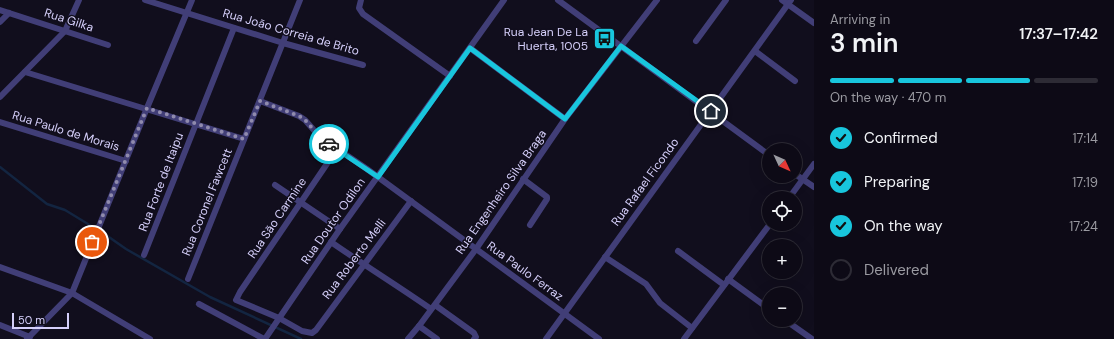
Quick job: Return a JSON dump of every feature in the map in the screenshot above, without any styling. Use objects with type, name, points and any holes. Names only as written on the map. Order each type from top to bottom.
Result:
[{"type":"street","name":"Rua Paulo de Morais","points":[[0,97],[65,31],[79,0]]},
{"type":"street","name":"Rua João Correia de Brito","points":[[145,0],[284,43],[363,65]]},
{"type":"street","points":[[0,325],[28,338],[72,293],[147,108],[188,13],[192,0]]},
{"type":"street","name":"Rua Coronel Fawcett","points":[[188,279],[300,0]]},
{"type":"street","points":[[361,0],[359,8],[363,14],[450,76]]},
{"type":"street","name":"Rua Doutor Odilon","points":[[264,339],[340,229],[504,0]]},
{"type":"street","points":[[558,0],[762,150]]},
{"type":"street","name":"Rua Engenheiro Silva Braga","points":[[408,339],[476,249],[565,119],[657,0]]},
{"type":"street","points":[[696,41],[726,0]]},
{"type":"street","points":[[782,0],[790,2],[814,23]]},
{"type":"street","name":"Rua Rafael Ficondo","points":[[546,339],[790,2]]},
{"type":"street","name":"Rua Gilka","points":[[0,10],[108,45]]},
{"type":"street","points":[[0,22],[9,13]]},
{"type":"street","name":"Rua Forte de Itaipu","points":[[144,255],[234,28]]},
{"type":"street","points":[[470,48],[565,119]]},
{"type":"street","points":[[755,51],[795,81]]},
{"type":"street","points":[[25,72],[147,108],[244,139]]},
{"type":"street","name":"Rua Paulo Ferraz","points":[[260,101],[299,116],[305,120],[320,137],[378,177],[599,339]]},
{"type":"street","name":"Rua Paulo de Morais","points":[[0,122],[126,161]]},
{"type":"street","name":"Rua São Carmine","points":[[277,320],[236,300],[337,149]]},
{"type":"street","points":[[794,191],[814,164]]},
{"type":"street","points":[[523,179],[547,197],[530,225]]},
{"type":"street","points":[[803,179],[814,187]]},
{"type":"street","points":[[275,185],[340,229]]},
{"type":"street","name":"Rua Roberto Melli","points":[[277,320],[308,333],[312,333],[316,330],[411,201]]},
{"type":"street","points":[[684,339],[765,231]]},
{"type":"street","points":[[331,242],[364,265],[474,333],[476,337],[474,339]]},
{"type":"street","points":[[678,251],[724,285]]},
{"type":"street","points":[[605,257],[646,284],[660,303],[692,328]]},
{"type":"street","points":[[0,267],[72,293],[150,339]]},
{"type":"street","points":[[728,279],[762,304]]},
{"type":"street","points":[[199,304],[264,339]]},
{"type":"street","points":[[419,326],[437,339]]},
{"type":"street","points":[[795,327],[812,339]]},
{"type":"waterway","points":[[0,167],[47,204],[65,210],[126,249],[210,297],[301,339]]},
{"type":"way so far","points":[[92,242],[147,108],[244,139],[260,101],[299,116],[305,120],[314,132],[329,144]]},
{"type":"place","name":"Rua Jean De La Huerta, 1005","points":[[604,39]]},
{"type":"route","points":[[329,144],[378,177],[470,48],[565,119],[621,46],[711,111]]}]
